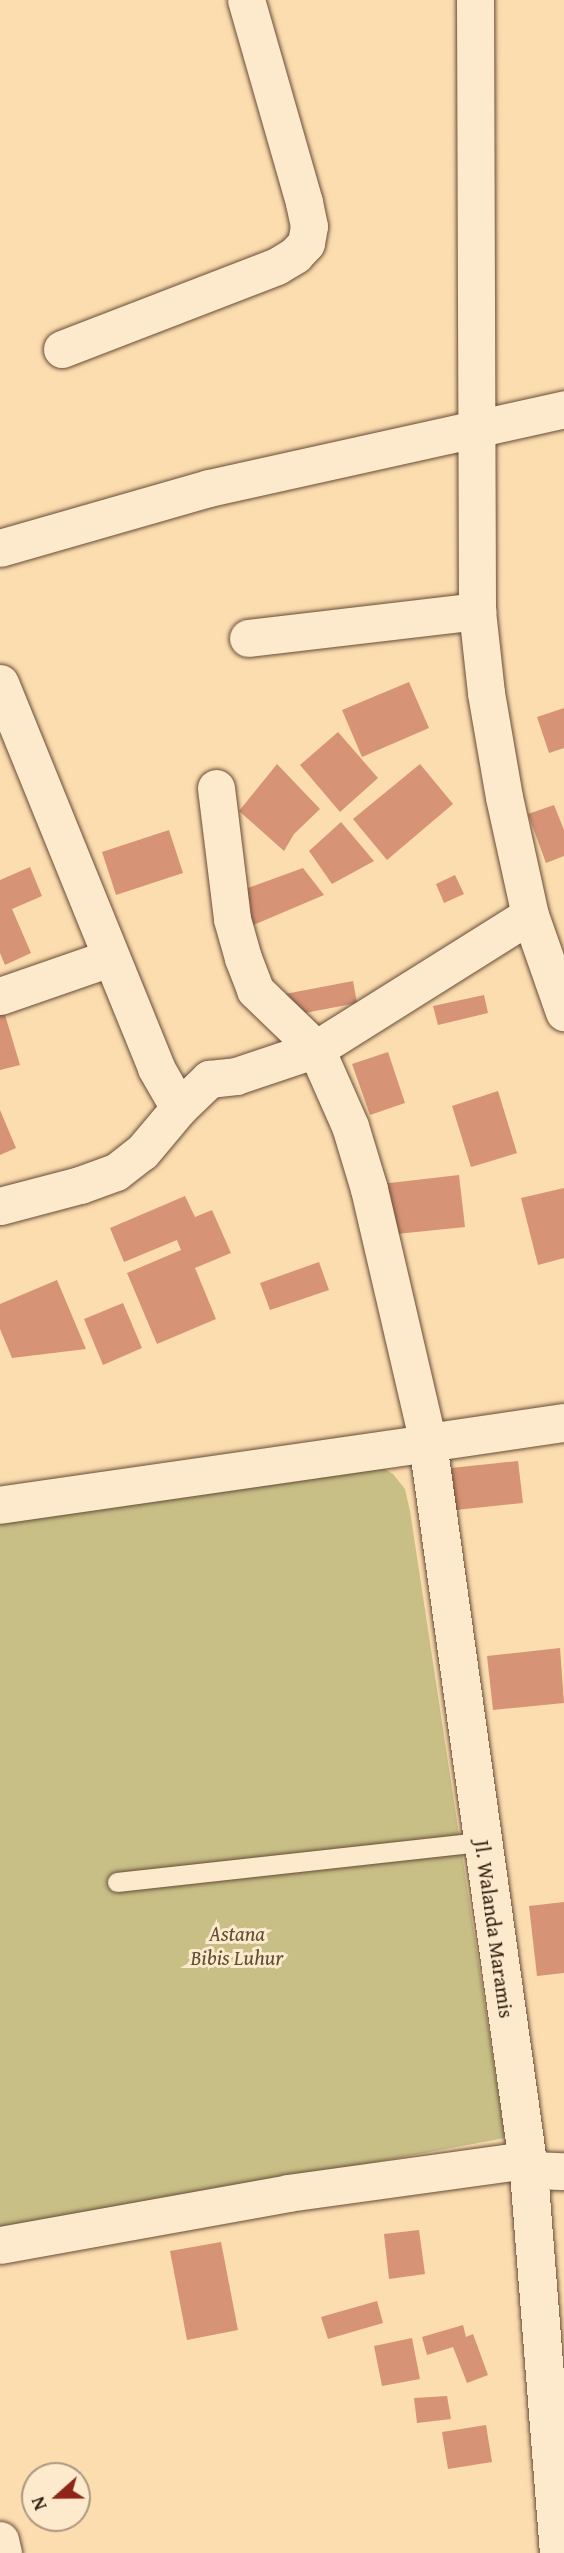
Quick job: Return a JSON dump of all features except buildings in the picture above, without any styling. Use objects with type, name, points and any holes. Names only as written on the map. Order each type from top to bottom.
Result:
[{"type":"street","points":[[62,349],[277,266],[296,255],[306,243],[309,226],[304,202],[246,0]]},
{"type":"street","points":[[475,0],[477,611],[486,693],[530,915],[564,1012]]},
{"type":"street","points":[[0,548],[209,488],[564,409]]},
{"type":"street","points":[[248,638],[477,611]]},
{"type":"street","points":[[0,684],[156,1068],[179,1108]]},
{"type":"street","points":[[216,788],[232,919],[243,958],[256,990],[316,1049],[350,1126],[369,1189],[428,1443]]},
{"type":"street","points":[[0,1206],[116,1172],[142,1152],[179,1108],[209,1079],[236,1076],[316,1049],[530,915]]},
{"type":"street","points":[[0,996],[110,958]]},
{"type":"street","points":[[0,1506],[564,1423]]},
{"type":"street","name":"Jl. Walanda Maramis","points":[[428,1443],[482,1842],[540,2167],[559,2553]]},
{"type":"street","points":[[0,2245],[275,2195],[540,2167]]},
{"type":"street","points":[[0,2540],[2,2553]]},
{"type":"lane","points":[[117,1882],[482,1842]]},
{"type":"green space","name":"Astana Bibis Luhur","points":[[363,1467],[381,1467],[393,1474],[405,1489],[410,1511],[505,2138],[0,2232],[0,1523]]}]
